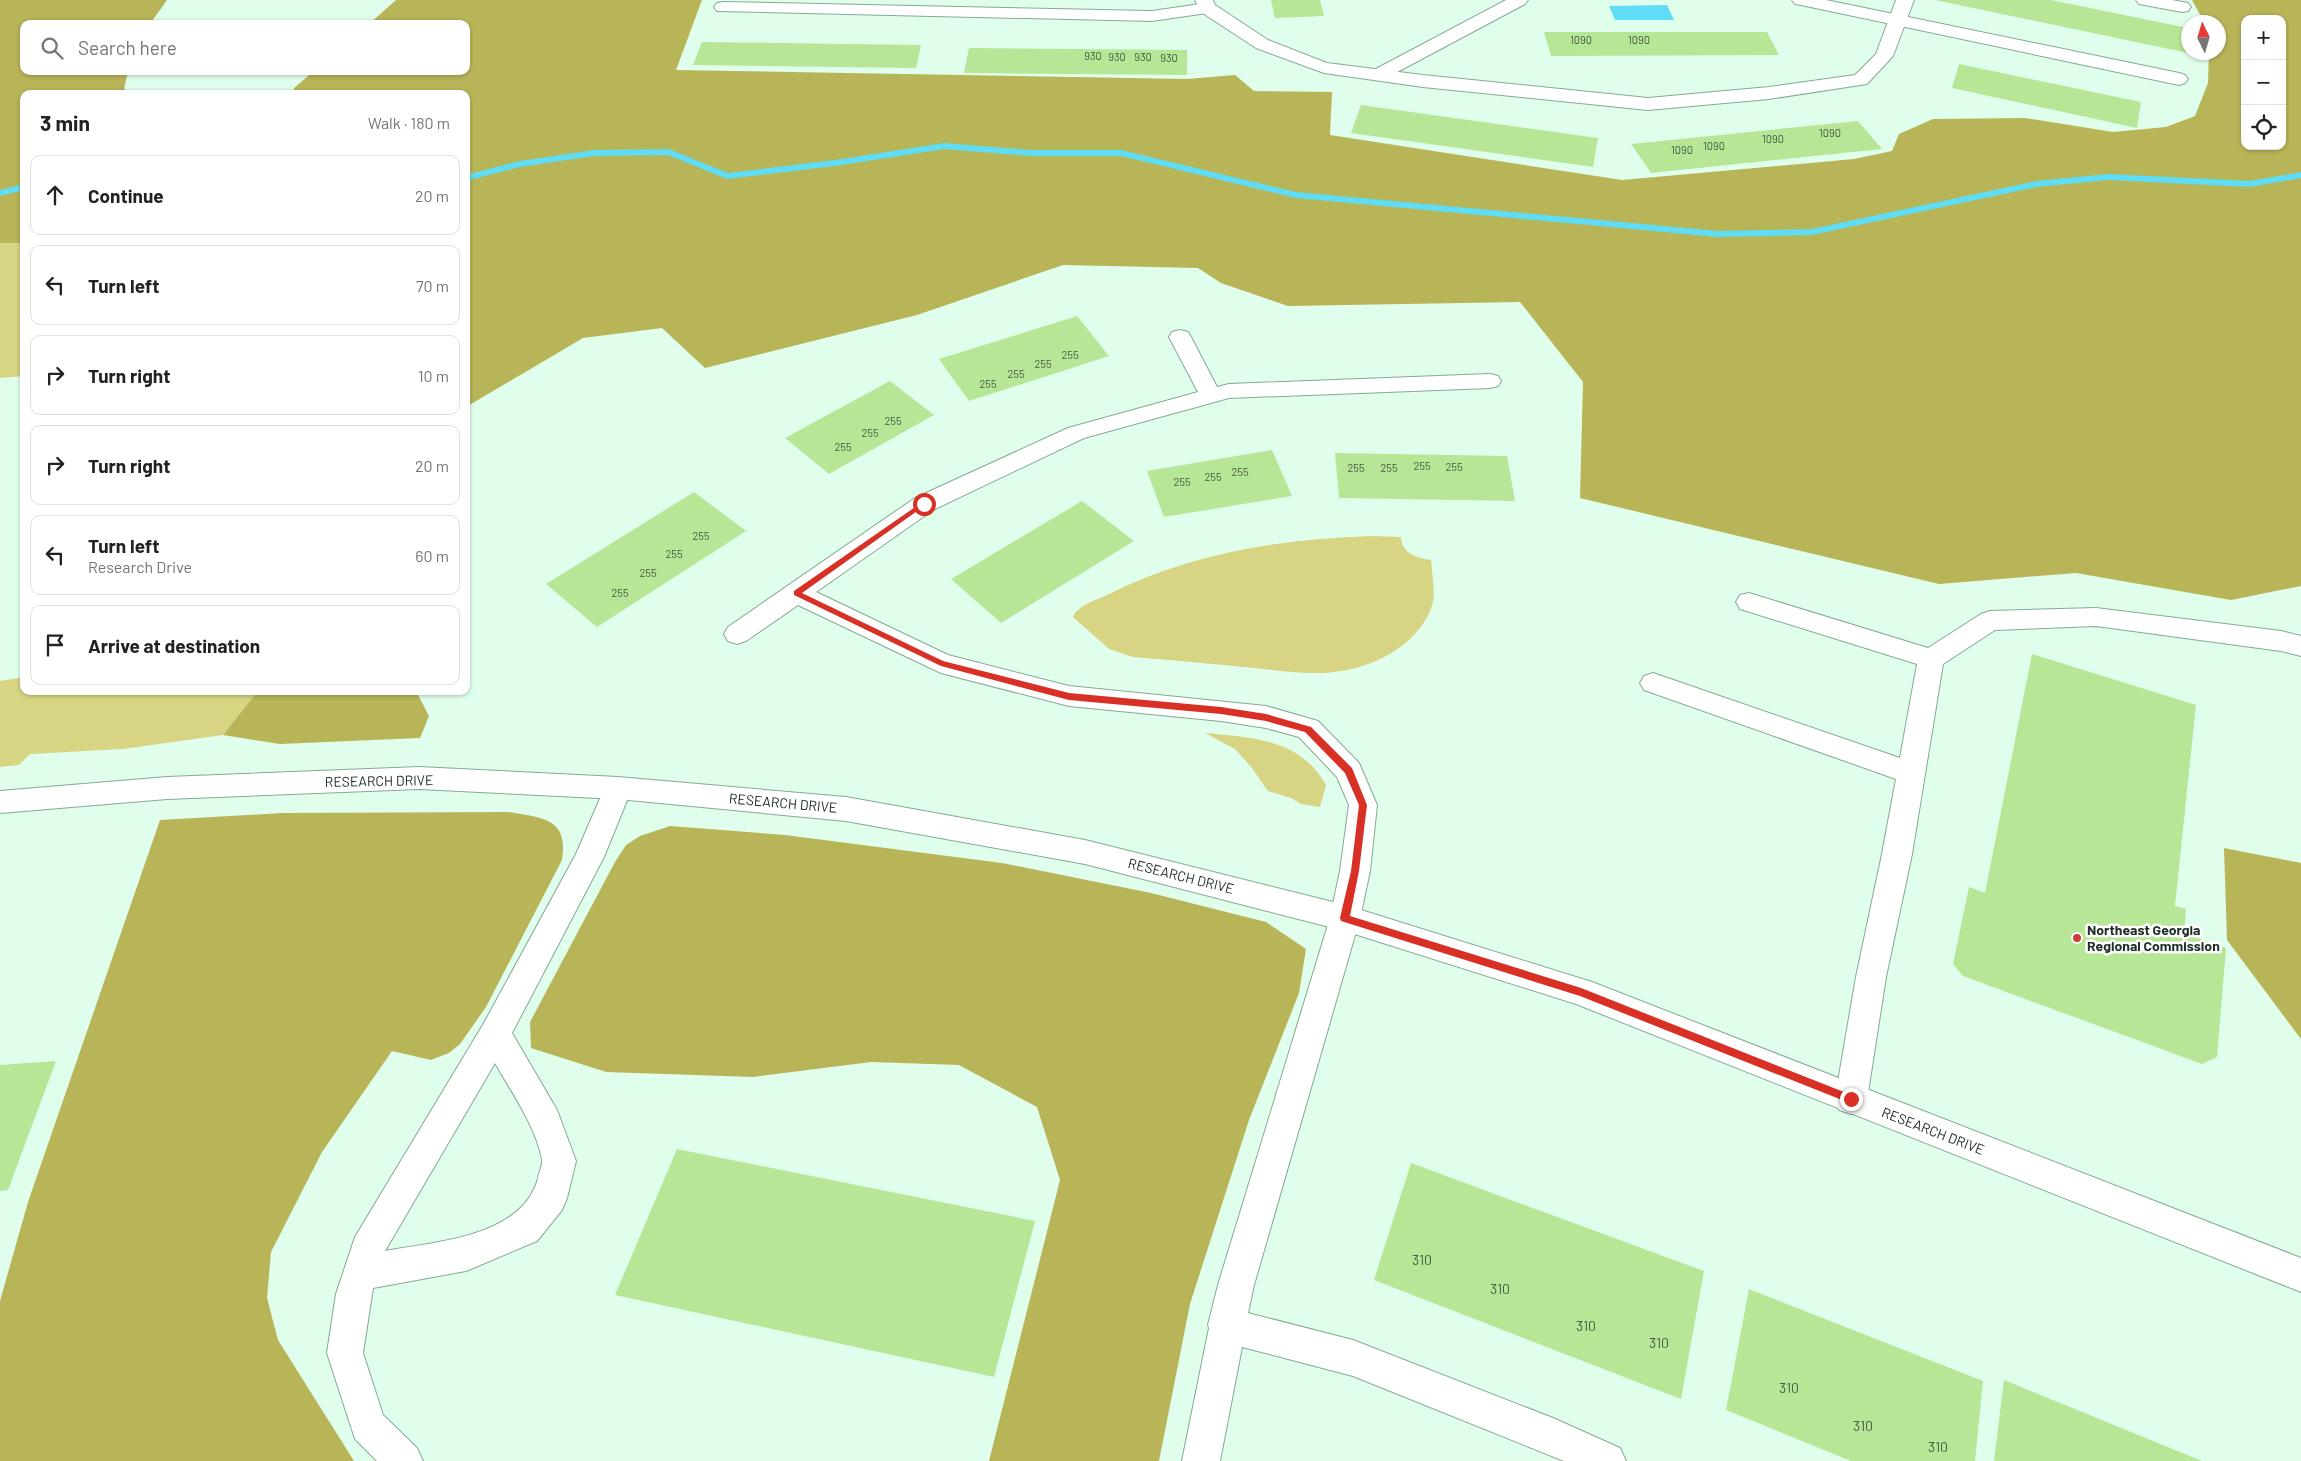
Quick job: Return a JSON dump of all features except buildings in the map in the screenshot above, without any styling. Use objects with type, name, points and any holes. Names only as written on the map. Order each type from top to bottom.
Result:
[{"type":"street","points":[[1378,75],[1519,0]]},
{"type":"street","points":[[1801,0],[2179,79]]},
{"type":"street","points":[[723,6],[1152,16],[1205,4],[1262,44],[1324,68],[1648,104],[1769,93],[1861,80],[1884,56],[1905,0]]},
{"type":"street","points":[[2145,0],[2182,7]]},
{"type":"street","points":[[1180,337],[1211,396]]},
{"type":"street","points":[[737,634],[924,504],[1076,434],[1229,391],[1490,381]]},
{"type":"street","points":[[796,593],[941,663],[1069,696],[1221,710],[1266,718],[1308,729],[1349,771],[1363,805],[1355,871],[1345,918],[1236,1285],[1226,1325],[1202,1461]]},
{"type":"street","points":[[1750,602],[1931,659]]},
{"type":"street","points":[[1851,1099],[1870,976],[1896,854],[1931,659],[1990,621],[2087,618],[2282,641],[2301,646]]},
{"type":"street","points":[[1653,683],[1911,773]]},
{"type":"street","name":"RESEARCH DRIVE","points":[[0,802],[167,788],[419,778],[618,788],[846,809],[1075,850],[1345,918],[1581,992],[2301,1275]]},
{"type":"street","points":[[404,1461],[368,1426],[344,1354],[354,1294],[367,1249],[495,1033],[589,857],[618,788]]},
{"type":"street","points":[[360,1273],[466,1254],[525,1229],[550,1198],[559,1161],[545,1121],[495,1033]]},
{"type":"street","points":[[1226,1325],[1353,1358],[1553,1437],[1607,1461]]},
{"type":"shaded area","points":[[0,0],[167,0],[153,20],[20,20],[20,75],[127,75],[124,89],[126,90],[20,90],[20,243],[0,243]]},
{"type":"shaded area","points":[[396,0],[702,0],[676,70],[1187,79],[1235,75],[1254,91],[1332,92],[1330,135],[1622,180],[1854,159],[1892,151],[1899,134],[1933,119],[2025,118],[2113,132],[2166,127],[2195,116],[2208,83],[2209,60],[2226,60],[2226,15],[2200,15],[2192,0],[2301,0],[2301,586],[2231,600],[2076,573],[1939,584],[1580,498],[1583,382],[1520,302],[1288,306],[1221,283],[1198,268],[1063,265],[917,315],[705,368],[662,328],[583,338],[470,405],[470,90],[294,90],[309,75],[470,75],[470,20],[374,20]]},
{"type":"shaded area","points":[[0,243],[20,243],[20,376],[0,378]]},
{"type":"shaded area","points":[[1372,536],[1401,537],[1407,551],[1421,558],[1431,560],[1434,598],[1428,616],[1420,629],[1397,649],[1370,664],[1341,671],[1319,673],[1133,657],[1109,649],[1073,617],[1078,610],[1087,604],[1171,568],[1203,559],[1269,545]]},
{"type":"shaded area","points":[[20,678],[20,695],[255,695],[223,735],[123,749],[30,754],[19,765],[0,767],[0,681]]},
{"type":"shaded area","points":[[255,695],[418,695],[429,716],[420,738],[280,744],[223,735]]},
{"type":"shaded area","points":[[1205,733],[1258,739],[1274,743],[1289,749],[1303,758],[1315,769],[1326,785],[1320,807],[1301,804],[1291,798],[1268,791],[1252,768],[1235,749]]},
{"type":"shaded area","points":[[509,812],[542,818],[557,827],[563,846],[562,860],[486,1007],[460,1044],[449,1053],[431,1060],[392,1051],[322,1152],[271,1252],[267,1298],[278,1340],[354,1461],[0,1461],[0,1301],[28,1202],[160,820],[283,813]]},
{"type":"shaded area","points":[[670,826],[785,835],[1002,863],[1151,893],[1266,922],[1306,949],[1299,993],[1249,1120],[1190,1304],[1159,1461],[989,1461],[1060,1180],[1037,1107],[959,1065],[871,1062],[753,1077],[606,1072],[531,1048],[530,1022],[615,862],[626,845],[640,836]]},
{"type":"shaded area","points":[[2224,848],[2301,863],[2301,1039],[2227,940]]},
{"type":"water","points":[[1667,5],[1674,20],[1615,20],[1609,6]]},
{"type":"waterway","points":[[470,177],[520,164],[594,153],[669,152],[727,176],[835,163],[944,146],[1031,153],[1121,153],[1296,195],[1718,234],[1812,232],[2036,184],[2108,177],[2250,184],[2301,175]]},
{"type":"waterway","points":[[0,193],[20,188]]},
{"type":"place","name":"Northeast Georgia Regional Commission","points":[[2077,938]]},
{"type":"route","points":[[924,504],[796,593],[941,663],[1069,696],[1221,710],[1266,718],[1308,729],[1349,771],[1363,805],[1355,871],[1345,918],[1581,992],[1851,1099]]}]
